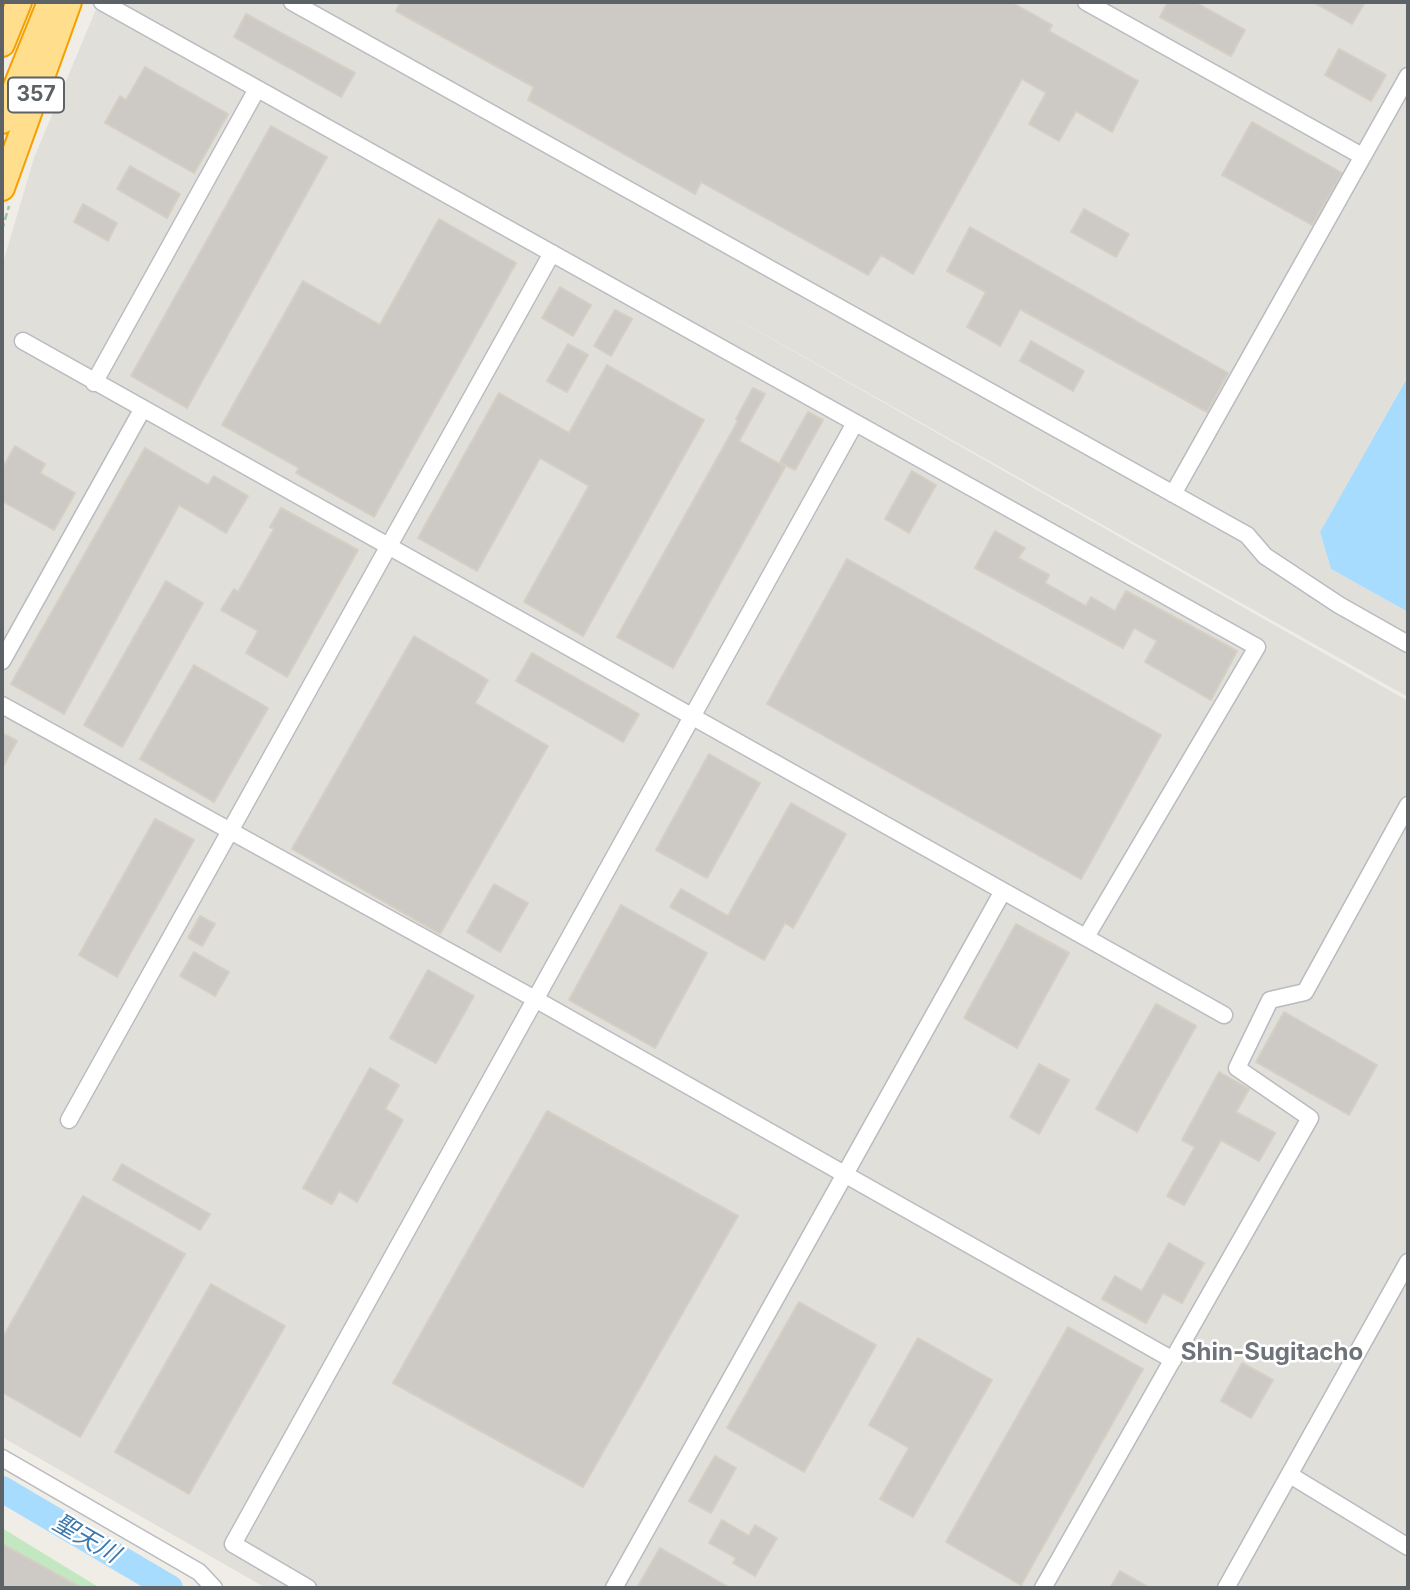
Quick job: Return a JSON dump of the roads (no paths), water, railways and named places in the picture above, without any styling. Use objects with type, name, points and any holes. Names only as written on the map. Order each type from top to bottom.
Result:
[{"type":"highway","points":[[2,8],[4,2]]},
{"type":"highway","points":[[2,16],[13,2]]},
{"type":"highway","points":[[2,44],[19,2]]},
{"type":"highway","points":[[2,121],[50,2]]},
{"type":"highway","name":"357","points":[[2,188],[69,2]]},
{"type":"street","points":[[102,2],[1257,647],[1086,937]]},
{"type":"street","points":[[292,2],[1247,535],[1265,556],[1339,605],[1408,644]]},
{"type":"street","points":[[1086,2],[1362,156]]},
{"type":"street","points":[[1173,494],[1408,76]]},
{"type":"street","points":[[94,383],[257,89]]},
{"type":"street","points":[[69,1120],[386,546],[552,253]]},
{"type":"street","points":[[23,341],[1224,1015]]},
{"type":"street","points":[[2,661],[142,410]]},
{"type":"street","points":[[308,1588],[233,1544],[855,423]]},
{"type":"street","points":[[2,705],[535,999],[1173,1360]]},
{"type":"street","points":[[1042,1588],[1310,1118],[1237,1068],[1270,1000],[1305,992],[1408,806]]},
{"type":"street","points":[[614,1588],[1003,891]]},
{"type":"street","points":[[1226,1588],[1408,1262]]},
{"type":"street","points":[[2,1458],[199,1572],[214,1588]]},
{"type":"street","points":[[1290,1475],[1408,1548]]},
{"type":"water","points":[[1408,376],[1408,612],[1331,569],[1320,532]]},
{"type":"waterway","name":"聖天川","points":[[2,1489],[170,1588]]},
{"type":"district","name":"Shin-Sugitacho","points":[[1272,1353]]}]
